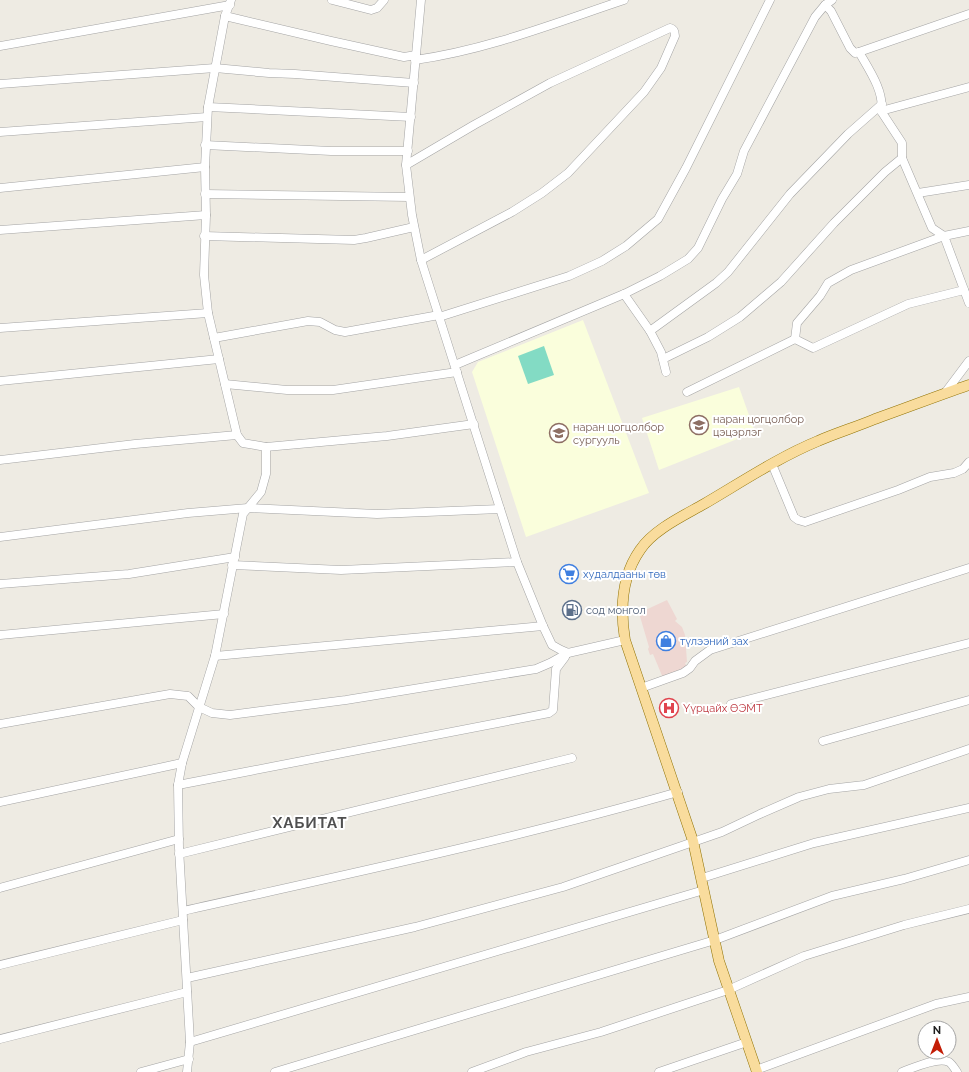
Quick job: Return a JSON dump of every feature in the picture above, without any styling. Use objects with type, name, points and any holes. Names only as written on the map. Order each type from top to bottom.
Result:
[{"type":"main road","points":[[757,1071],[719,961],[702,878],[693,841],[678,792],[625,640],[622,603],[626,579],[632,563],[641,548],[650,539],[670,524],[772,464],[817,441],[969,385]]},
{"type":"street","points":[[332,0],[371,10],[378,8],[384,0]]},
{"type":"street","points":[[421,0],[406,165],[409,198],[421,260],[517,562],[552,645],[568,653]]},
{"type":"street","points":[[225,16],[331,41],[416,58],[443,56],[502,40],[624,0]]},
{"type":"street","points":[[214,338],[308,321],[320,322],[335,330],[345,332],[439,316],[569,276],[602,261],[626,246],[658,219],[686,168],[770,0]]},
{"type":"street","points":[[224,384],[287,390],[333,390],[456,368],[624,294],[660,276],[688,259],[698,248],[722,199],[737,174],[744,151],[815,17],[825,5],[832,0]]},
{"type":"street","points":[[230,2],[225,16],[207,117],[204,168],[206,216],[204,236],[204,275],[208,313],[237,435],[244,443],[266,447],[387,436],[474,424]]},
{"type":"street","points":[[0,46],[230,2]]},
{"type":"street","points":[[825,5],[831,11],[850,48],[855,53],[969,14]]},
{"type":"street","points":[[406,165],[550,83],[670,28],[675,32],[675,36],[661,68],[644,92],[568,172],[542,193],[512,212],[421,260]]},
{"type":"street","points":[[795,339],[813,348],[908,304],[967,296],[944,236],[932,228],[902,158],[902,143],[882,107],[875,81],[859,52]]},
{"type":"street","points":[[0,84],[215,68],[414,83]]},
{"type":"street","points":[[650,331],[716,283],[728,272],[790,194],[848,134],[882,107],[969,87]]},
{"type":"street","points":[[208,107],[411,117]]},
{"type":"street","points":[[0,132],[207,117]]},
{"type":"street","points":[[205,145],[331,151],[408,151]]},
{"type":"street","points":[[663,359],[708,336],[740,317],[781,282],[834,223],[885,172],[902,158]]},
{"type":"street","points":[[0,188],[204,168]]},
{"type":"street","points":[[918,193],[969,185]]},
{"type":"street","points":[[205,194],[409,198]]},
{"type":"street","points":[[0,230],[206,216]]},
{"type":"street","points":[[204,236],[354,240],[414,227]]},
{"type":"street","points":[[795,339],[797,323],[820,296],[828,283],[851,270],[944,236],[969,231]]},
{"type":"street","points":[[624,294],[650,331],[661,352],[666,372]]},
{"type":"street","points":[[0,328],[208,313]]},
{"type":"street","points":[[687,392],[795,339]]},
{"type":"street","points":[[0,382],[219,359]]},
{"type":"street","points":[[945,393],[969,361]]},
{"type":"street","points":[[0,460],[135,444],[237,435]]},
{"type":"street","points":[[187,1072],[190,1042],[178,839],[178,785],[182,763],[215,656],[243,514],[261,492],[266,474],[266,447]]},
{"type":"street","points":[[772,464],[794,517],[805,522],[898,490],[930,476],[954,473],[963,469],[969,462]]},
{"type":"street","points":[[0,537],[188,513],[248,508],[377,514],[500,509]]},
{"type":"street","points":[[0,584],[129,574],[234,561],[341,570],[517,562]]},
{"type":"street","points":[[641,688],[683,673],[690,668],[695,661],[710,650],[969,568]]},
{"type":"street","points":[[0,635],[224,614]]},
{"type":"street","points":[[215,656],[543,626]]},
{"type":"street","points":[[0,724],[170,694],[188,696],[199,707],[212,713],[230,715],[346,700],[536,669],[568,653],[625,640]]},
{"type":"street","points":[[731,704],[969,643]]},
{"type":"street","points":[[178,785],[549,713],[553,710],[556,669],[568,653]]},
{"type":"street","points":[[823,741],[969,700]]},
{"type":"street","points":[[187,978],[430,923],[563,886],[722,832],[799,797],[829,788],[864,785],[969,749]]},
{"type":"street","points":[[179,854],[572,758]]},
{"type":"street","points":[[0,802],[182,763]]},
{"type":"street","points":[[0,965],[183,915],[408,861],[678,792]]},
{"type":"street","points":[[702,878],[814,843],[969,808]]},
{"type":"street","points":[[0,888],[178,839]]},
{"type":"street","points":[[275,1072],[715,940],[832,896],[904,879],[969,860]]},
{"type":"street","points":[[190,1042],[704,890]]},
{"type":"street","points":[[472,1072],[526,1052],[601,1032],[728,990],[804,956],[904,925],[969,908]]},
{"type":"street","points":[[0,1039],[187,992]]},
{"type":"street","points":[[757,1071],[936,1004],[969,997]]},
{"type":"street","points":[[659,1072],[747,1042]]},
{"type":"street","points":[[141,1072],[189,1059]]},
{"type":"street","points":[[902,1072],[934,1061],[943,1060],[950,1063],[957,1072]]},
{"type":"shaded area","name":"наран цогцолбор сургууль","points":[[583,320],[649,493],[526,537],[472,372],[478,362]]},
{"type":"shaded area","name":"наран цогцолбор цэцэрлэг","points":[[739,387],[755,432],[659,470],[642,418]]},
{"type":"shaded area","name":"түлээний зах","points":[[667,600],[677,619],[675,621],[682,627],[685,635],[687,662],[685,663],[687,667],[663,678],[653,654],[650,655],[639,613]]},
{"type":"green space","points":[[544,346],[554,375],[528,384],[518,356]]},
{"type":"place","name":"наран цогцолбор цэцэрлэг","points":[[699,425]]},
{"type":"place","name":"наран цогцолбор сургууль","points":[[559,433]]},
{"type":"place","name":"худалдааны төв","points":[[569,574]]},
{"type":"place","name":"сод монгол","points":[[572,610]]},
{"type":"place","name":"түлээний зах","points":[[666,641]]},
{"type":"place","name":"Үүрцайх ӨЭМТ","points":[[669,708]]},
{"type":"district","name":"ХАБИТАТ","points":[[310,823]]}]
